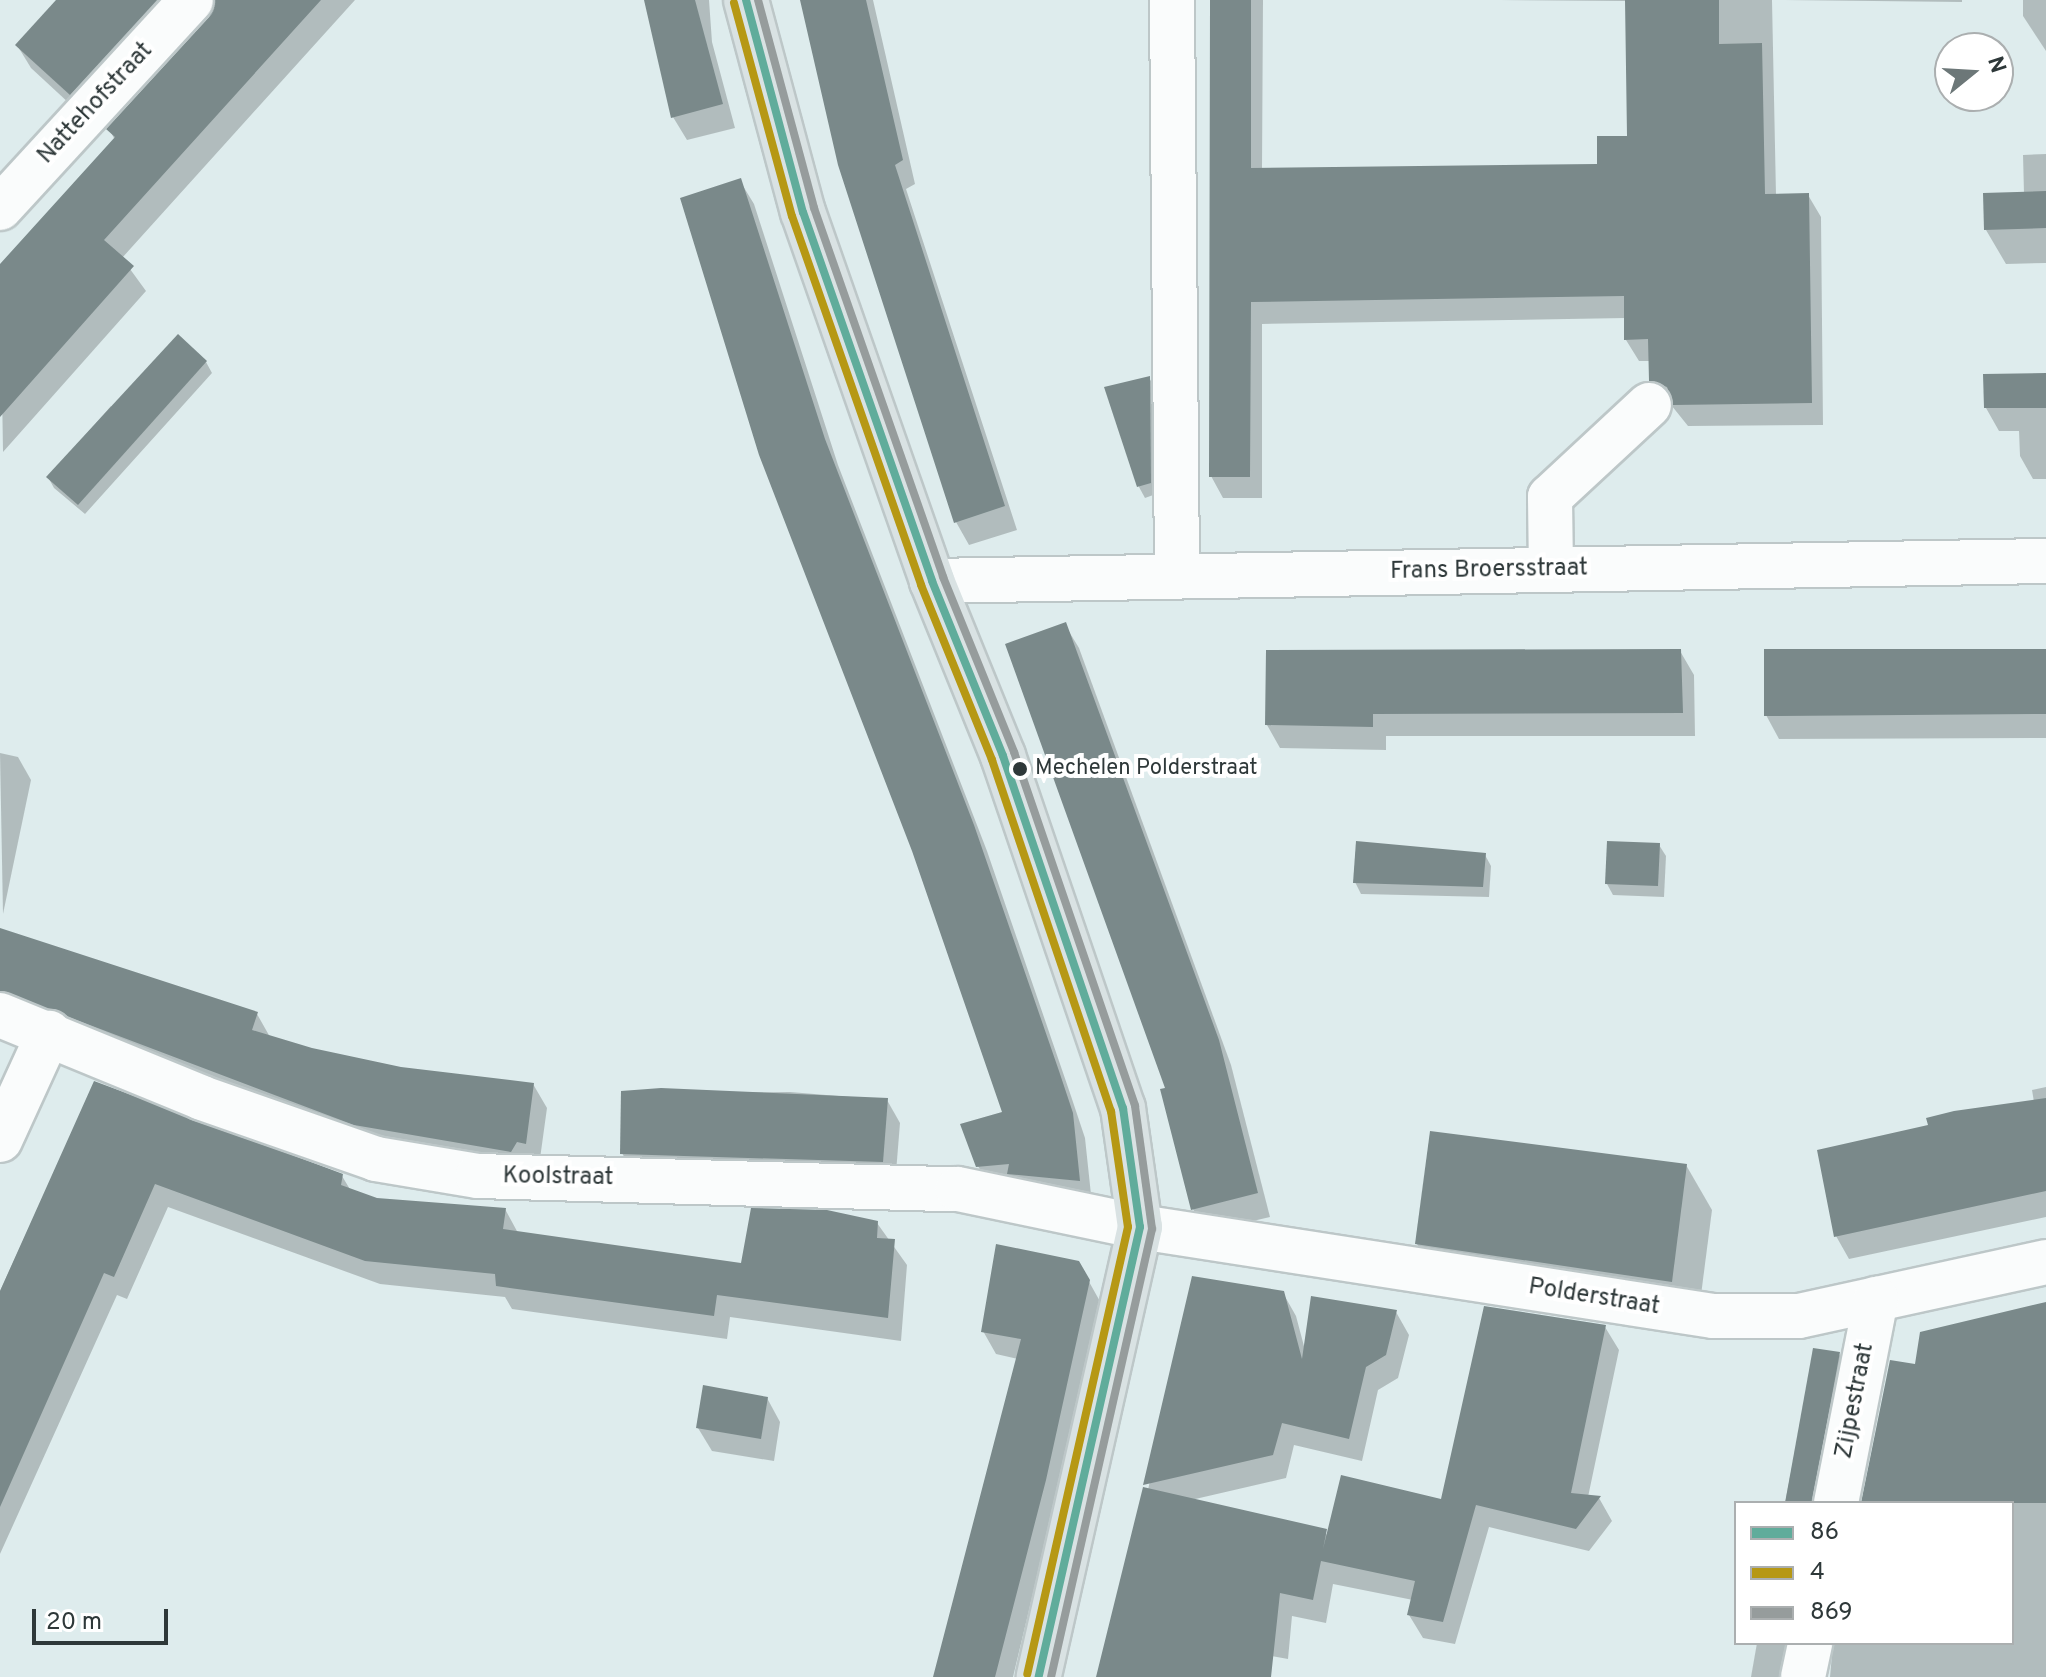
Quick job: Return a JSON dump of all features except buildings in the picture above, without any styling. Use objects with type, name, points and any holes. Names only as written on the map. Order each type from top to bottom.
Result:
[{"type":"main road","points":[[746,0],[803,212],[932,581],[1003,756],[1092,1009],[1123,1108],[1140,1227],[1039,1677]]},
{"type":"street","name":"Nattehofstraat","points":[[0,208],[191,0]]},
{"type":"street","points":[[1172,0],[1177,576]]},
{"type":"street","points":[[1551,570],[1550,497],[1649,405]]},
{"type":"street","name":"Frans Broersstraat","points":[[932,581],[2046,561]]},
{"type":"street","name":"Koolstraat","points":[[0,1015],[202,1098],[376,1159],[478,1176],[958,1189],[1140,1227]]},
{"type":"street","points":[[0,1140],[49,1033]]},
{"type":"street","name":"Polderstraat","points":[[1140,1227],[1713,1316],[1799,1316],[2046,1262]]},
{"type":"street","name":"Zijpestraat","points":[[1836,1501],[1876,1299]]},
{"type":"street","points":[[1803,1677],[1810,1645]]},
{"type":"transit line","name":"86","points":[[746,0],[803,212],[932,581],[1003,756],[1123,1108],[1140,1227],[1039,1677]]},
{"type":"transit line","name":"869","points":[[758,0],[814,208],[943,577],[1014,752],[1135,1106],[1152,1229],[1051,1677]]},
{"type":"transit line","name":"4","points":[[734,3],[792,216],[921,585],[992,760],[1111,1111],[1128,1227],[1027,1674]]},
{"type":"place","name":"Mechelen Polderstraat","points":[[1020,769]]}]
